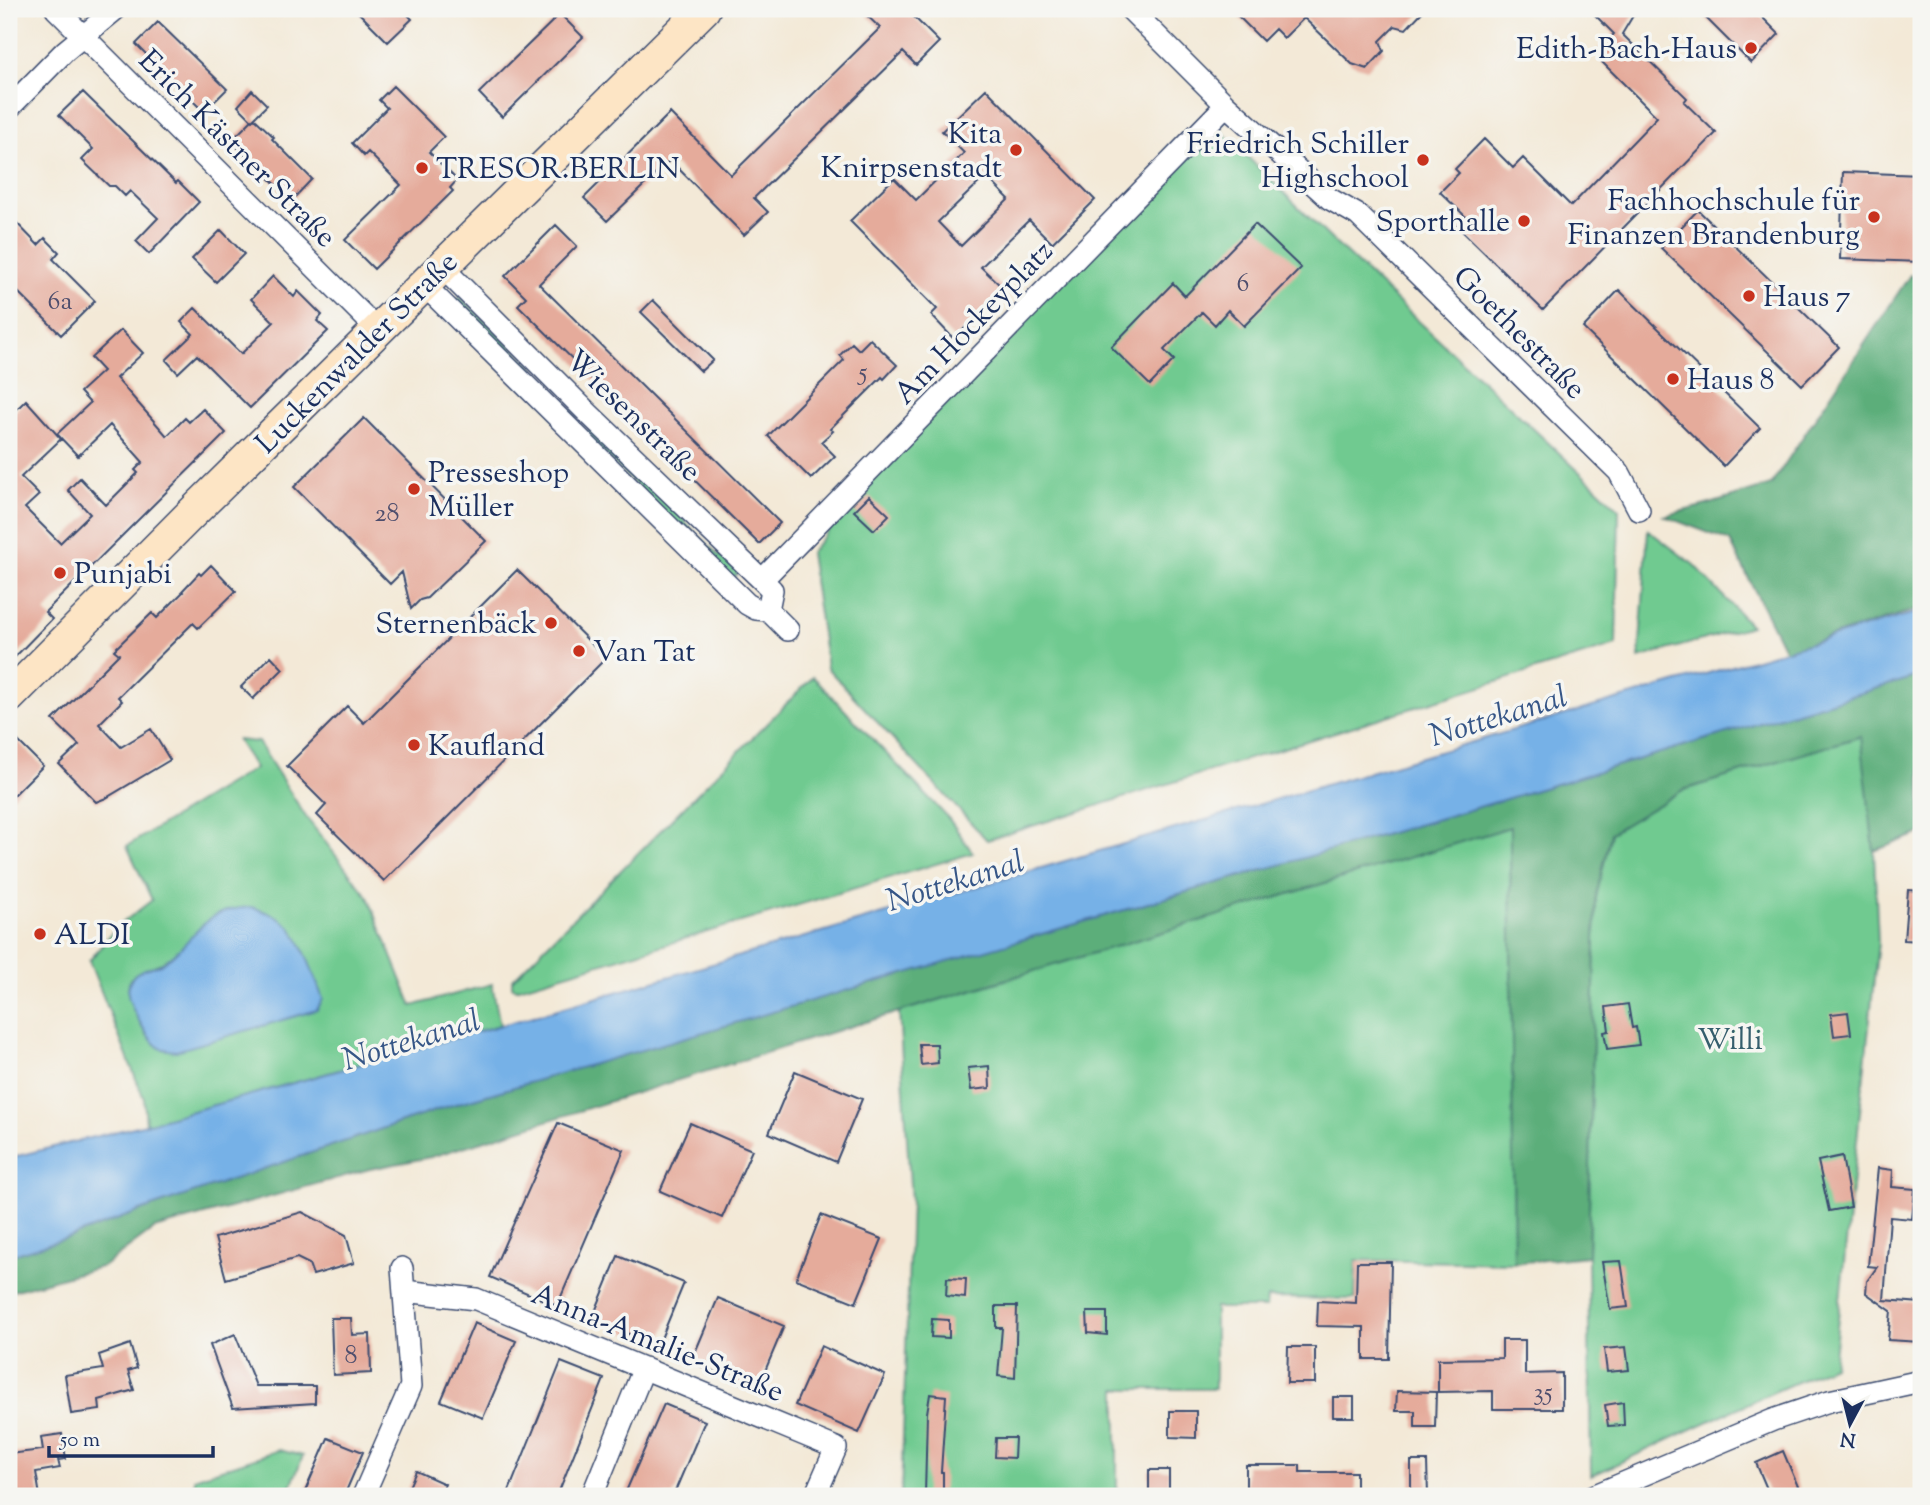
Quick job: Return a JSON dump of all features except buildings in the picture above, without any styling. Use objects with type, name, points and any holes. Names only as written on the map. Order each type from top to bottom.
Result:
[{"type":"main road","name":"Luckenwalder Straße","points":[[9,697],[704,9]]},
{"type":"street","name":"Erich Kästner Straße","points":[[56,9],[378,330]]},
{"type":"street","points":[[9,108],[65,51],[116,9]]},
{"type":"street","name":"Goethestraße","points":[[1130,9],[1226,105],[1330,199],[1358,215],[1619,472],[1639,510]]},
{"type":"street","name":"Am Hockeyplatz","points":[[762,580],[1226,105]]},
{"type":"street","name":"Wiesenstraße","points":[[433,276],[599,423],[762,580]]},
{"type":"street","name":"Wiesenstraße","points":[[433,276],[747,604],[756,609],[768,610],[788,630]]},
{"type":"street","points":[[762,580],[772,590],[768,610]]},
{"type":"street","points":[[363,1496],[411,1385],[402,1268]]},
{"type":"street","name":"Anna-Amalie-Straße","points":[[404,1292],[476,1299],[836,1448],[814,1496]]},
{"type":"street","points":[[592,1496],[644,1368]]},
{"type":"street","points":[[1593,1496],[1773,1420],[1829,1401],[1921,1381]]},
{"type":"green space","points":[[1212,122],[1333,241],[1619,509],[1616,645],[987,840],[827,668],[810,553],[876,472]]},
{"type":"green space","points":[[1910,275],[1921,276],[1921,608],[1785,651],[1730,541],[1664,516],[1771,485]]},
{"type":"green space","points":[[460,297],[534,369],[534,375],[576,416],[574,422],[453,304]]},
{"type":"green space","points":[[593,426],[718,555],[727,557],[740,571],[731,580],[585,434]]},
{"type":"green space","points":[[1648,530],[1694,565],[1751,626],[1639,658]]},
{"type":"green space","points":[[1921,675],[1921,833],[1874,851],[1861,736],[1683,790],[1611,833],[1596,897],[1588,1256],[1514,1263],[1510,827],[431,1157],[370,1169],[154,1229],[104,1266],[9,1292],[9,1256],[452,1105],[1462,812]]},
{"type":"green space","points":[[813,677],[949,819],[973,853],[516,989],[512,986],[512,980]]},
{"type":"green space","name":"Willi","points":[[1862,736],[1874,851],[1878,942],[1833,1366],[1591,1476],[1588,1256],[1596,897],[1611,833],[1683,790]]},
{"type":"green space","points":[[237,740],[258,742],[306,817],[368,897],[412,1006],[492,984],[500,1025],[146,1124],[144,1099],[89,961],[117,927],[152,900],[127,846],[255,768]],"holes":[[[172,956],[147,1035],[130,1001],[129,984],[133,976]]]},
{"type":"green space","points":[[1510,827],[1514,1263],[1356,1260],[1355,1299],[1267,1298],[1266,1308],[1215,1308],[1215,1389],[1117,1389],[1117,1496],[901,1496],[911,1201],[899,1012]]},
{"type":"green space","points":[[279,1450],[303,1456],[287,1496],[195,1496],[194,1478]]},
{"type":"water","points":[[1921,611],[1921,675],[1462,812],[452,1105],[9,1256],[9,1158],[146,1124],[541,1014]]},
{"type":"water","points":[[252,907],[283,921],[293,930],[308,959],[323,999],[317,1010],[176,1051],[160,1048],[146,1033],[128,997],[132,978],[139,972],[164,962],[211,918],[235,909]]},
{"type":"place","name":"Edith-Bach-Haus","points":[[1751,48]]},
{"type":"place","name":"Kita Knirpsenstadt","points":[[1016,150]]},
{"type":"place","name":"Friedrich Schiller Highschool","points":[[1423,160]]},
{"type":"place","name":"TRESOR.BERLIN","points":[[422,168]]},
{"type":"place","name":"Fachhochschule für Finanzen Brandenburg","points":[[1874,217]]},
{"type":"place","name":"Sporthalle","points":[[1524,221]]},
{"type":"place","name":"Haus 7","points":[[1749,296]]},
{"type":"place","name":"Haus 8","points":[[1673,379]]},
{"type":"place","name":"Presseshop Müller","points":[[414,489]]},
{"type":"place","name":"Punjabi","points":[[60,573]]},
{"type":"place","name":"Sternenbäck","points":[[551,623]]},
{"type":"place","name":"Van Tat","points":[[579,651]]},
{"type":"place","name":"Kaufland","points":[[414,745]]},
{"type":"place","name":"ALDI","points":[[40,934]]},
{"type":"water label","name":"Nottekanal","points":[[1498,715]]},
{"type":"water label","name":"Nottekanal","points":[[955,880]]},
{"type":"water label","name":"Nottekanal","points":[[411,1039]]}]
